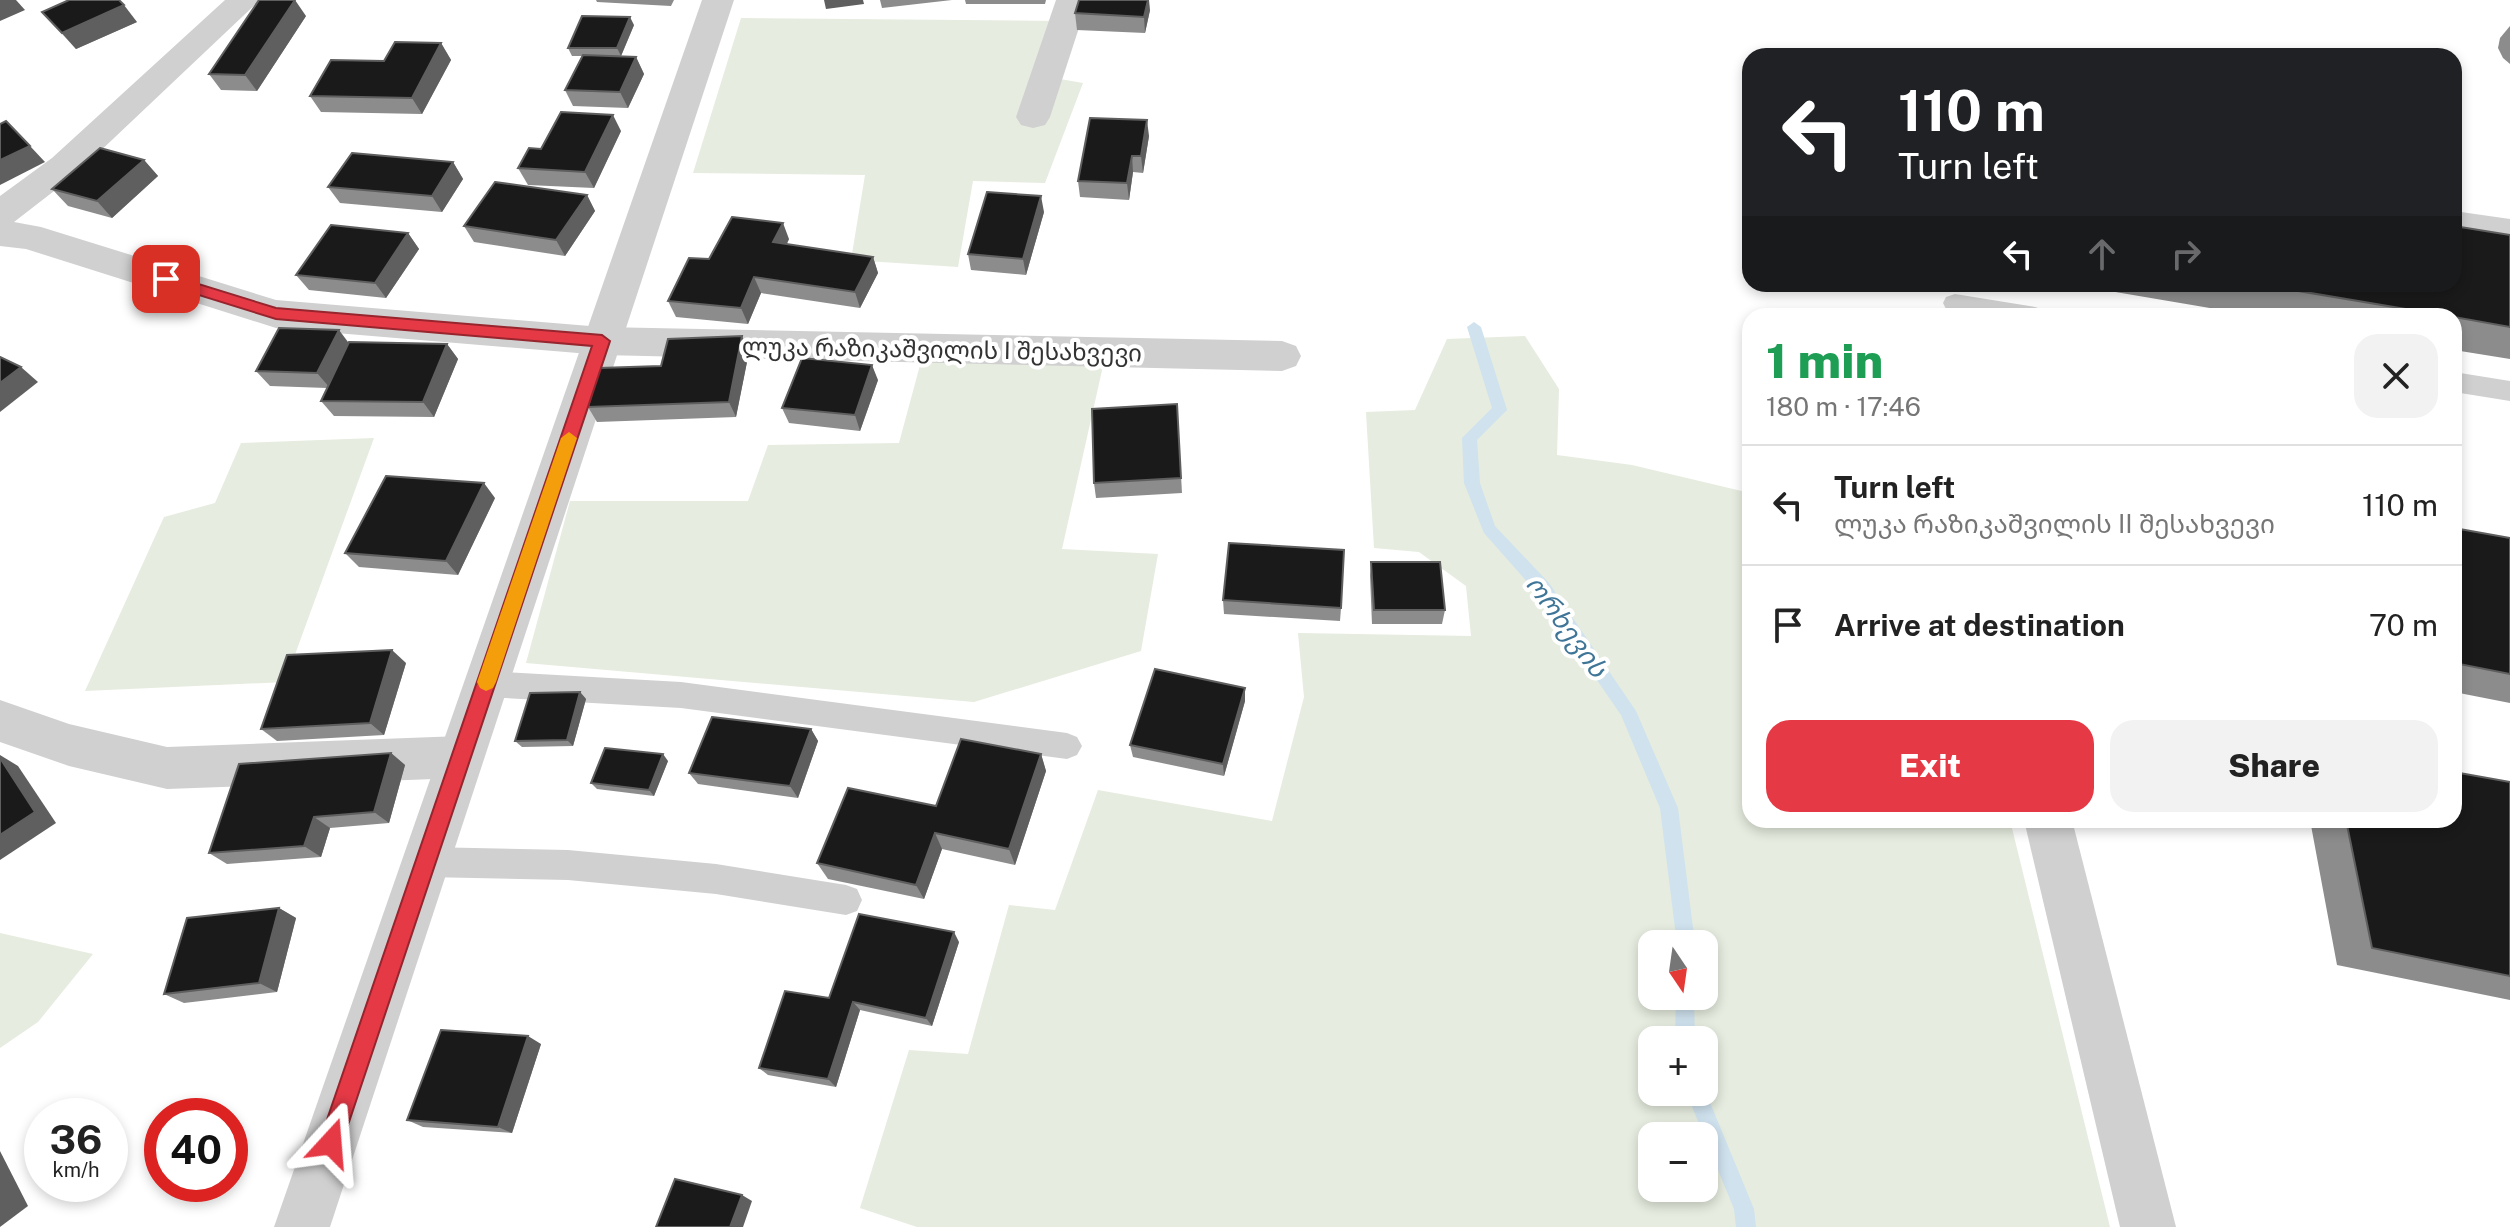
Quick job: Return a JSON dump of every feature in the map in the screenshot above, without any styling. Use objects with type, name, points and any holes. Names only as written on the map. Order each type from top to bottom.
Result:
[{"type":"street","points":[[0,214],[64,166],[244,0]]},
{"type":"street","points":[[302,1227],[718,0]]},
{"type":"street","points":[[1033,117],[1072,0]]},
{"type":"street","name":"ლუკა რაზიკაშვილის I შესახვევი","points":[[0,233],[28,236],[276,314],[602,341],[1282,356]]},
{"type":"street","points":[[0,721],[69,745],[167,768],[461,757]]},
{"type":"street","points":[[2050,828],[2148,1227]]},
{"type":"lane","points":[[2462,220],[2510,227]]},
{"type":"lane","points":[[1955,301],[1992,308]]},
{"type":"lane","points":[[2462,383],[2510,391]]},
{"type":"lane","points":[[486,684],[681,695],[1067,746]]},
{"type":"lane","points":[[426,862],[568,865],[716,879],[846,900]]},
{"type":"shaded area","points":[[741,18],[1060,21],[1060,79],[1083,83],[1045,183],[973,181],[958,267],[851,260],[865,175],[693,173]]},
{"type":"shaded area","points":[[1525,336],[1559,389],[1557,455],[1632,465],[1742,491],[1742,828],[2012,828],[2110,1227],[917,1227],[860,1208],[909,1050],[968,1054],[1009,905],[1055,910],[1098,790],[1272,821],[1304,697],[1298,633],[1471,636],[1466,586],[1419,552],[1374,548],[1366,412],[1415,410],[1447,339]]},
{"type":"shaded area","points":[[923,354],[1105,357],[1062,549],[1158,554],[1141,651],[974,702],[526,663],[570,501],[748,501],[768,445],[899,443]]},
{"type":"shaded area","points":[[374,438],[285,682],[85,691],[164,517],[215,503],[241,443]]},
{"type":"shaded area","points":[[0,933],[93,954],[38,1022],[0,1048]]},
{"type":"building","points":[[69,0],[119,0],[124,5],[62,33],[42,12]]},
{"type":"building","points":[[259,0],[295,0],[245,75],[209,74]]},
{"type":"building","points":[[1079,0],[1148,0],[1144,17],[1075,13]]},
{"type":"building","points":[[582,16],[630,17],[617,48],[568,48]]},
{"type":"building","points":[[395,42],[441,43],[412,98],[310,96],[331,60],[384,61]]},
{"type":"building","points":[[583,55],[636,57],[620,92],[565,90]]},
{"type":"building","points":[[561,112],[613,115],[585,172],[518,168],[529,148],[541,149]]},
{"type":"building","points":[[1090,118],[1147,120],[1141,156],[1132,156],[1127,183],[1078,181]]},
{"type":"building","points":[[6,121],[30,146],[0,160],[0,124]]},
{"type":"building","points":[[100,148],[144,160],[97,201],[52,189]]},
{"type":"building","points":[[352,153],[453,162],[432,196],[328,187]]},
{"type":"building","points":[[495,182],[587,195],[556,240],[464,226]]},
{"type":"building","points":[[987,192],[1041,196],[1023,259],[968,254]]},
{"type":"building","points":[[732,217],[783,223],[773,242],[873,257],[855,292],[754,277],[741,308],[668,301],[689,258],[709,259]]},
{"type":"building","points":[[331,225],[408,233],[375,283],[296,275]]},
{"type":"building","points":[[2462,227],[2510,235],[2510,327],[2462,318],[2462,308],[2400,308],[2304,292],[2462,292]]},
{"type":"building","points":[[279,328],[339,330],[317,373],[256,371]]},
{"type":"building","points":[[742,336],[729,402],[588,407],[599,368],[661,366],[668,339]]},
{"type":"building","points":[[349,342],[447,344],[423,402],[321,401]]},
{"type":"building","points":[[0,357],[21,367],[0,383]]},
{"type":"building","points":[[802,358],[872,365],[855,415],[782,408]]},
{"type":"building","points":[[1177,404],[1181,478],[1094,483],[1092,409]]},
{"type":"building","points":[[386,476],[484,483],[446,561],[345,553]]},
{"type":"building","points":[[2462,529],[2510,538],[2510,674],[2462,665]]},
{"type":"building","points":[[1229,543],[1344,550],[1341,608],[1223,600]]},
{"type":"building","points":[[1371,562],[1440,562],[1445,610],[1374,610]]},
{"type":"building","points":[[392,650],[370,723],[261,729],[287,655]]},
{"type":"building","points":[[1155,669],[1245,688],[1223,764],[1130,745]]},
{"type":"building","points":[[580,692],[567,740],[515,741],[530,693]]},
{"type":"building","points":[[712,717],[811,729],[790,786],[689,773]]},
{"type":"building","points":[[961,739],[1041,754],[1009,849],[935,833],[916,885],[817,863],[848,788],[936,806]]},
{"type":"building","points":[[605,748],[663,754],[649,790],[591,783]]},
{"type":"building","points":[[391,753],[374,812],[314,817],[304,846],[209,853],[239,764]]},
{"type":"building","points":[[0,758],[35,812],[0,835]]},
{"type":"building","points":[[2462,773],[2510,782],[2510,976],[2372,948],[2348,828],[2462,828]]},
{"type":"building","points":[[279,908],[259,983],[164,994],[187,918]]},
{"type":"building","points":[[859,914],[954,932],[926,1018],[853,1002],[828,1079],[759,1068],[785,991],[829,998]]},
{"type":"building","points":[[441,1030],[528,1036],[498,1127],[407,1120]]},
{"type":"building","points":[[675,1179],[742,1195],[730,1227],[656,1227]]},
{"type":"waterway","name":"ორხევის","points":[[1474,327],[1500,410],[1469,438],[1472,483],[1489,529],[1543,588],[1628,711],[1669,808],[1684,930]]},
{"type":"waterway","name":"ორხევის","points":[[1685,1010],[1685,1026]]},
{"type":"waterway","name":"ორხევის","points":[[1702,1106],[1744,1209],[1746,1227]]},
{"type":"slow traffic","points":[[486,682],[569,438]]},
{"type":"route","points":[[166,279],[276,314],[602,341],[331,1143]]}]
